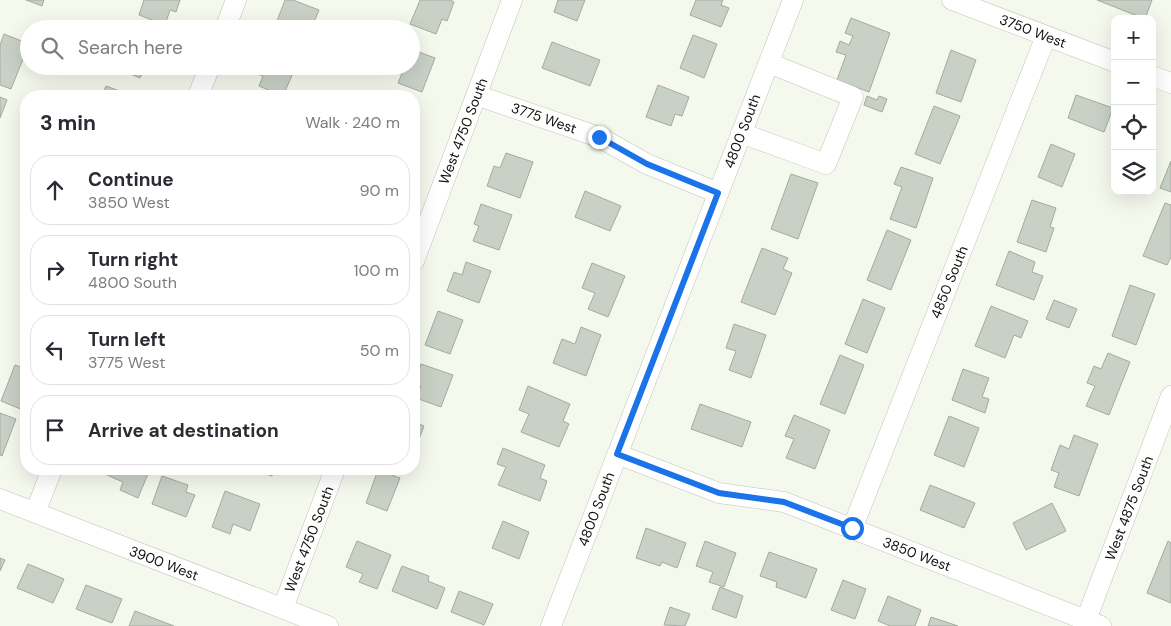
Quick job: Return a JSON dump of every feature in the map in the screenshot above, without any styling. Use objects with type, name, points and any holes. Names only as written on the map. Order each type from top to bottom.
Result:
[{"type":"street","points":[[228,20],[236,0]]},
{"type":"street","name":"West 4750 South","points":[[420,246],[512,0]]},
{"type":"street","name":"4800 South","points":[[551,626],[793,0]]},
{"type":"street","name":"3750 West","points":[[952,0],[1111,60]]},
{"type":"street","name":"4850 South","points":[[852,528],[1046,36]]},
{"type":"street","points":[[741,133],[826,164],[853,96],[769,63]]},
{"type":"street","points":[[200,90],[206,75]]},
{"type":"street","points":[[1156,77],[1171,83]]},
{"type":"street","name":"3775 West","points":[[476,95],[599,137],[647,164],[718,193]]},
{"type":"street","name":"West 4875 South","points":[[1093,623],[1171,396]]},
{"type":"street","name":"3850 West","points":[[617,454],[719,493],[784,502],[1093,623]]},
{"type":"street","points":[[35,513],[50,475]]},
{"type":"street","name":"West 4750 South","points":[[283,608],[334,475]]},
{"type":"street","name":"3900 West","points":[[0,499],[328,626]]},
{"type":"building","points":[[26,0],[44,0],[42,6]]},
{"type":"building","points":[[144,0],[180,0],[176,12],[170,10],[167,20],[152,20],[139,15]]},
{"type":"building","points":[[285,0],[293,0],[319,10],[315,20],[277,20]]},
{"type":"building","points":[[420,0],[450,0],[454,2],[447,21],[442,19],[436,34],[420,28],[420,20],[412,20]]},
{"type":"building","points":[[558,0],[585,0],[577,21],[554,12]]},
{"type":"building","points":[[696,0],[723,0],[721,5],[729,8],[721,27],[690,15]]},
{"type":"building","points":[[1097,0],[1152,0],[1146,15],[1135,15]]},
{"type":"building","points":[[851,18],[890,33],[869,92],[837,80],[846,55],[836,52],[840,41],[849,45],[853,36],[845,33]]},
{"type":"building","points":[[4,34],[20,40],[20,66],[11,89],[0,85],[0,45]]},
{"type":"building","points":[[693,35],[717,44],[704,78],[680,68]]},
{"type":"building","points":[[552,42],[600,60],[590,86],[542,68]]},
{"type":"building","points":[[951,50],[976,60],[961,102],[936,93]]},
{"type":"building","points":[[420,52],[435,58],[422,92],[398,83],[401,75],[420,75]]},
{"type":"building","points":[[260,75],[292,75],[286,90],[269,90],[259,86],[263,76]]},
{"type":"building","points":[[658,85],[689,97],[682,116],[675,114],[671,126],[646,117]]},
{"type":"building","points":[[106,86],[117,90],[104,90]]},
{"type":"building","points":[[1076,95],[1111,107],[1111,113],[1104,132],[1068,118]]},
{"type":"building","points":[[867,96],[877,100],[879,96],[887,99],[882,112],[864,105]]},
{"type":"building","points":[[0,97],[7,100],[0,118]]},
{"type":"building","points":[[934,106],[960,116],[940,164],[915,154]]},
{"type":"building","points":[[1051,144],[1075,154],[1062,187],[1038,177]]},
{"type":"building","points":[[506,153],[533,162],[520,198],[487,186],[494,166],[500,168]]},
{"type":"building","points":[[1171,161],[1171,192],[1160,188]]},
{"type":"building","points":[[901,167],[933,178],[916,228],[890,219],[902,187],[894,184]]},
{"type":"building","points":[[791,174],[818,183],[798,239],[771,229]]},
{"type":"building","points":[[585,191],[621,206],[610,231],[575,217]]},
{"type":"building","points":[[1032,200],[1056,208],[1050,227],[1054,228],[1046,252],[1017,242]]},
{"type":"building","points":[[1165,203],[1171,205],[1171,257],[1167,265],[1143,256]]},
{"type":"building","points":[[481,204],[512,215],[499,250],[473,241],[479,226],[474,224]]},
{"type":"building","points":[[887,230],[911,240],[891,290],[867,280]]},
{"type":"building","points":[[762,248],[788,258],[783,269],[792,273],[775,315],[741,302]]},
{"type":"building","points":[[1009,251],[1035,262],[1032,272],[1043,276],[1034,300],[996,285]]},
{"type":"building","points":[[466,262],[491,271],[479,303],[447,291],[454,272],[462,275]]},
{"type":"building","points":[[592,263],[625,276],[608,317],[588,309],[595,293],[582,288]]},
{"type":"building","points":[[1130,285],[1155,294],[1136,345],[1112,336]]},
{"type":"building","points":[[863,299],[885,308],[867,353],[845,344]]},
{"type":"building","points":[[1054,300],[1077,309],[1069,328],[1046,319]]},
{"type":"building","points":[[991,306],[1028,321],[1021,338],[1014,335],[1005,358],[975,346]]},
{"type":"building","points":[[438,311],[463,320],[450,354],[425,345]]},
{"type":"building","points":[[734,324],[766,335],[751,378],[729,370],[736,351],[726,348]]},
{"type":"building","points":[[581,327],[601,335],[586,376],[553,363],[562,339],[575,344]]},
{"type":"building","points":[[1108,353],[1130,362],[1109,415],[1086,406],[1095,386],[1087,383],[1094,366],[1101,369]]},
{"type":"building","points":[[840,355],[864,365],[845,414],[820,404]]},
{"type":"building","points":[[421,364],[453,375],[441,407],[420,399]]},
{"type":"building","points":[[15,365],[20,367],[20,409],[1,401]]},
{"type":"building","points":[[963,369],[989,378],[982,397],[989,399],[985,413],[952,400]]},
{"type":"building","points":[[528,386],[570,404],[563,421],[569,424],[559,447],[521,432],[529,414],[519,410]]},
{"type":"building","points":[[700,404],[751,422],[742,447],[691,429]]},
{"type":"building","points":[[0,413],[16,419],[2,456],[0,455]]},
{"type":"building","points":[[794,415],[830,430],[815,469],[786,458],[794,439],[785,436]]},
{"type":"building","points":[[949,416],[979,428],[964,467],[934,455]]},
{"type":"building","points":[[420,424],[424,426],[420,436]]},
{"type":"building","points":[[1074,435],[1098,444],[1079,496],[1054,487],[1059,473],[1051,470],[1060,445],[1069,449]]},
{"type":"building","points":[[503,448],[545,465],[540,478],[547,481],[540,501],[498,485],[506,467],[497,464]]},
{"type":"building","points":[[107,475],[148,475],[138,498],[120,490],[123,482]]},
{"type":"building","points":[[376,475],[392,475],[400,478],[387,511],[366,503]]},
{"type":"building","points":[[162,476],[188,485],[186,492],[195,495],[186,517],[152,504]]},
{"type":"building","points":[[930,485],[975,503],[964,528],[920,510]]},
{"type":"building","points":[[225,491],[260,504],[250,531],[233,524],[230,534],[212,527]]},
{"type":"building","points":[[1052,503],[1066,531],[1026,550],[1013,523]]},
{"type":"building","points":[[503,521],[529,532],[519,559],[492,548]]},
{"type":"building","points":[[646,528],[686,543],[677,568],[662,562],[660,566],[636,558]]},
{"type":"building","points":[[357,541],[391,555],[377,589],[359,582],[363,574],[346,567]]},
{"type":"building","points":[[705,541],[736,553],[724,587],[709,582],[713,572],[696,566]]},
{"type":"building","points":[[1168,541],[1171,543],[1171,603],[1147,593]]},
{"type":"building","points":[[769,552],[817,569],[806,598],[776,587],[777,582],[760,576]]},
{"type":"building","points":[[0,558],[5,560],[0,571]]},
{"type":"building","points":[[28,564],[64,579],[53,603],[17,588]]},
{"type":"building","points":[[402,566],[429,576],[428,581],[445,588],[437,609],[392,591]]},
{"type":"building","points":[[843,580],[866,589],[855,619],[831,610]]},
{"type":"building","points":[[86,585],[122,599],[112,623],[76,609]]},
{"type":"building","points":[[720,587],[743,596],[736,618],[712,609]]},
{"type":"building","points":[[459,591],[493,604],[484,625],[451,612]]},
{"type":"building","points":[[888,596],[921,610],[915,626],[890,626],[878,621]]},
{"type":"building","points":[[670,607],[690,614],[685,626],[664,625]]},
{"type":"building","points":[[135,611],[174,626],[129,626]]},
{"type":"building","points":[[931,617],[958,626],[928,626]]},
{"type":"route","points":[[599,137],[647,164],[718,193],[617,454],[719,493],[784,502],[852,528]]}]
